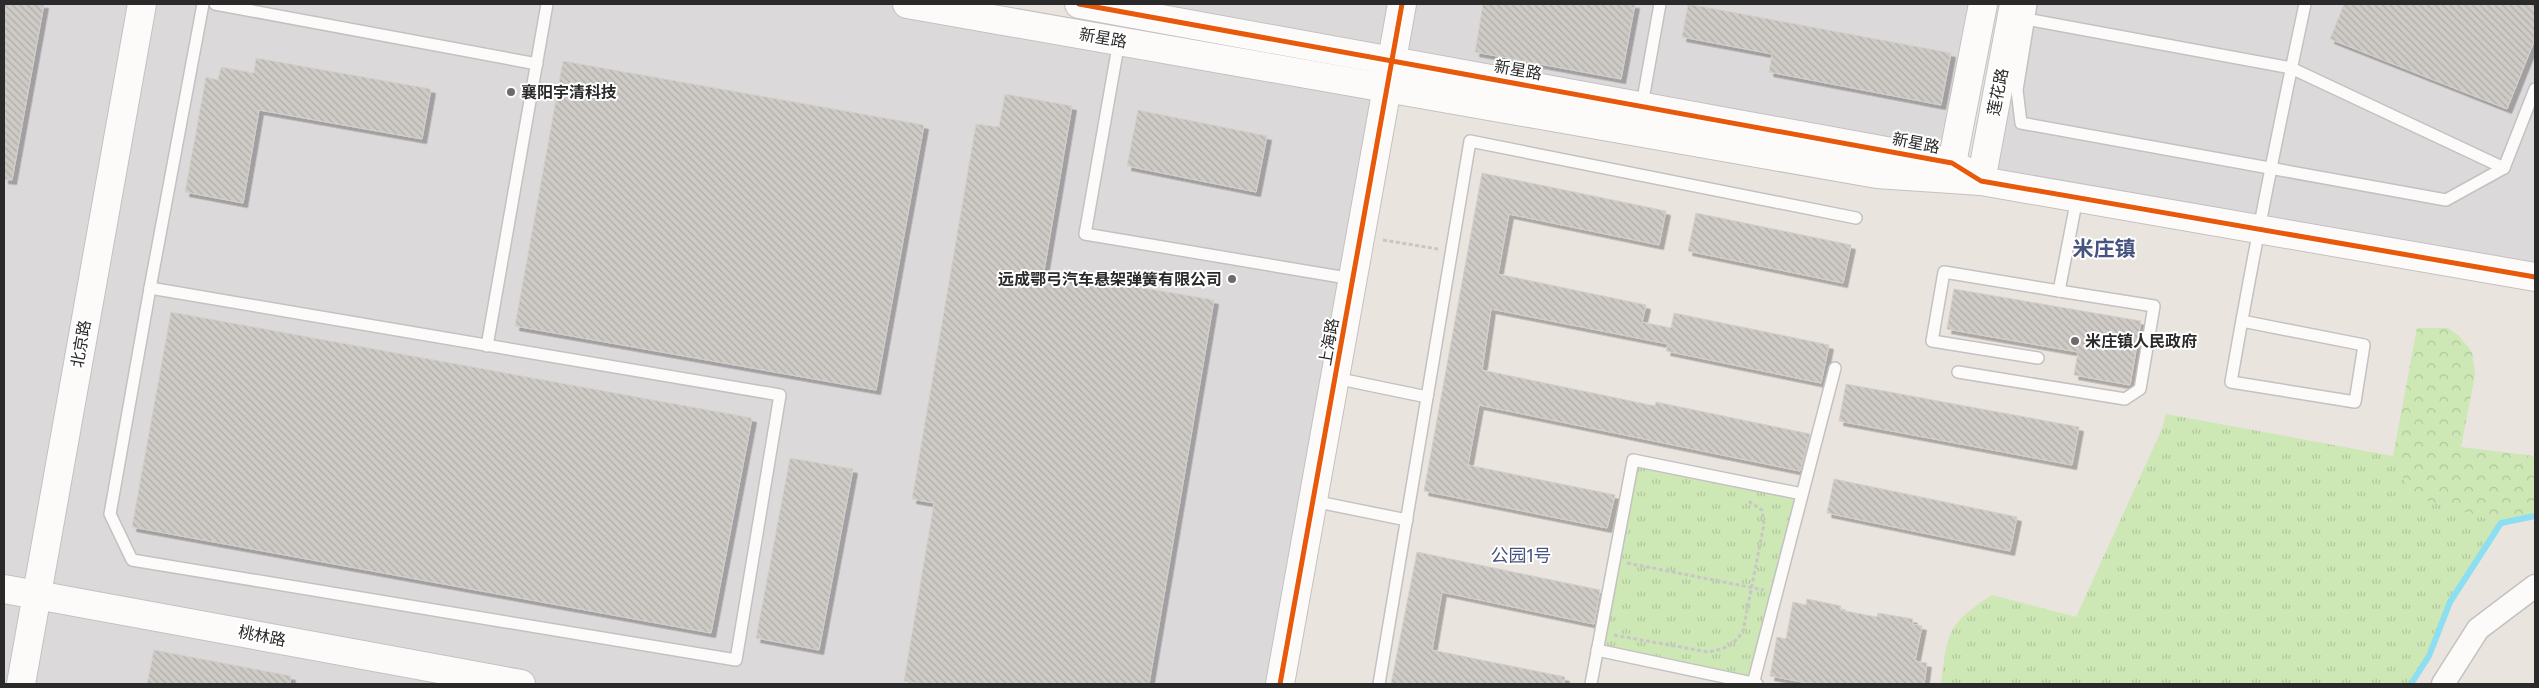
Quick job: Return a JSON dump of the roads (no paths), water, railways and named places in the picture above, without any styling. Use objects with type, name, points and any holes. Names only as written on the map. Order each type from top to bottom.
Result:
[{"type":"street","name":"北京路","points":[[21,684],[142,4]]},
{"type":"street","name":"新星路","points":[[907,4],[1878,174],[1981,181],[2535,277]]},
{"type":"street","name":"新星路","points":[[1079,4],[1392,59],[1952,163]]},
{"type":"street","name":"上海路","points":[[1280,684],[1402,4]]},
{"type":"street","name":"莲花路","points":[[1952,163],[1983,4]]},
{"type":"street","name":"莲花路","points":[[1981,181],[2021,11]]},
{"type":"street","points":[[1952,163],[1981,181]]},
{"type":"street","points":[[2443,684],[2478,629],[2535,586]]},
{"type":"street","name":"桃林路","points":[[4,589],[521,684]]},
{"type":"lane","points":[[150,288],[780,395],[736,660],[132,560],[110,514],[150,288],[203,4]]},
{"type":"lane","points":[[215,4],[537,64]]},
{"type":"lane","points":[[487,346],[548,4]]},
{"type":"lane","points":[[1642,105],[1660,4]]},
{"type":"lane","points":[[2242,321],[2364,344],[2355,402],[2231,382],[2257,230],[2305,4]]},
{"type":"lane","points":[[2504,168],[2291,68],[2021,11],[2017,90],[2021,123],[2446,200],[2504,168],[2535,89]]},
{"type":"lane","points":[[1119,41],[1085,234],[1353,280]]},
{"type":"lane","points":[[1379,684],[1470,141],[1856,218]]},
{"type":"lane","points":[[2059,291],[2077,198]]},
{"type":"lane","points":[[1958,372],[2125,399],[2140,389],[2154,306],[1944,272],[1932,340],[2038,358]]},
{"type":"lane","points":[[1597,650],[1754,684],[1776,592],[1835,368]]},
{"type":"lane","points":[[1335,378],[1428,397]]},
{"type":"lane","points":[[1591,684],[1633,460],[1802,494]]},
{"type":"lane","points":[[1313,500],[1407,520]]},
{"type":"waterway","points":[[2411,684],[2429,656],[2450,602],[2501,523],[2535,516]]},
{"type":"place","name":"襄阳宇清科技","points":[[511,92]]},
{"type":"place","name":"远成鄂弓汽车悬架弹簧有限公司","points":[[1232,279]]},
{"type":"place","name":"米庄镇人民政府","points":[[2075,341]]},
{"type":"district","name":"米庄镇","points":[[2104,249]]},
{"type":"district","name":"公园1号","points":[[1521,556]]}]
